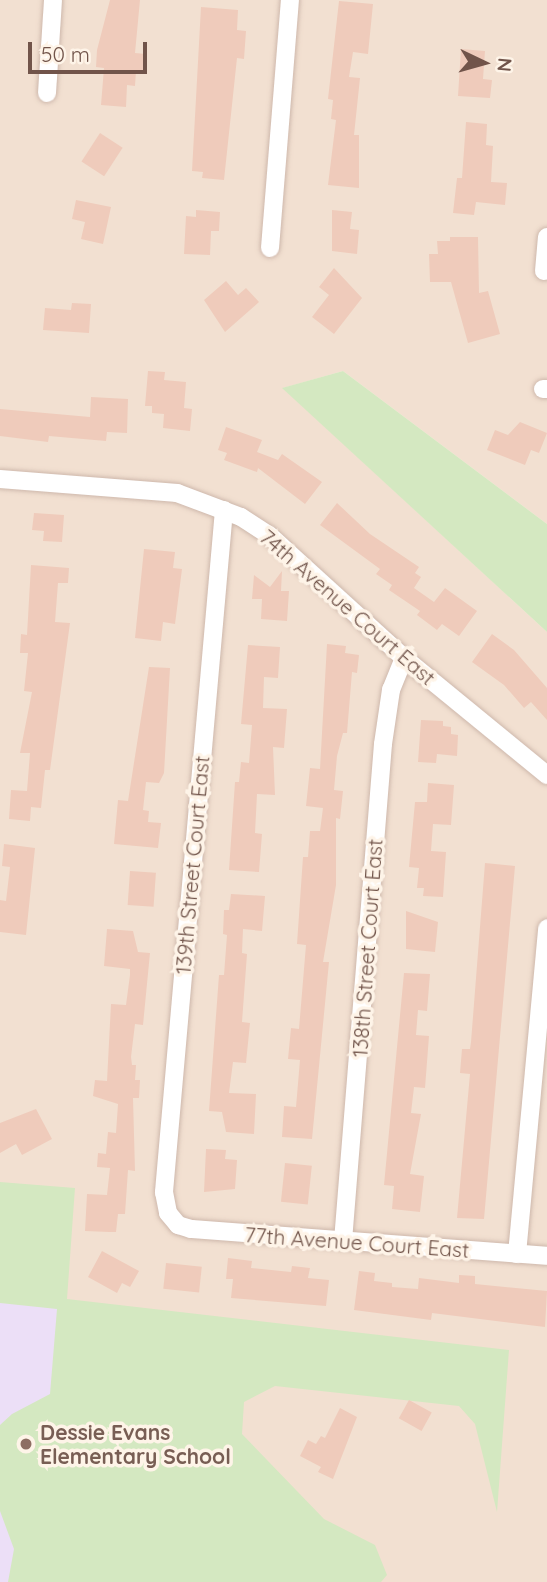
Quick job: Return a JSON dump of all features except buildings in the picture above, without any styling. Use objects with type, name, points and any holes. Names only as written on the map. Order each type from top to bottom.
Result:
[{"type":"street","points":[[47,93],[53,0]]},
{"type":"street","points":[[271,248],[290,0]]},
{"type":"street","points":[[544,271],[547,237]]},
{"type":"street","name":"74th Avenue Court East","points":[[0,479],[177,493],[224,510],[269,536],[404,658],[547,775]]},
{"type":"street","name":"139th Street Court East","points":[[171,1219],[164,1192],[224,510]]},
{"type":"street","name":"138th Street Court East","points":[[342,1241],[383,744],[391,690],[404,658]]},
{"type":"street","points":[[517,1254],[547,928]]},
{"type":"street","name":"77th Avenue Court East","points":[[171,1219],[191,1229],[547,1256]]},
{"type":"shaded area","points":[[0,0],[547,0],[547,524],[343,371],[283,388],[547,632],[547,1582],[39,1582],[0,1300]]},
{"type":"shaded area","name":"Dessie Evans Elementary School","points":[[0,1300],[63,1306],[39,1582],[0,1582]]},
{"type":"green space","points":[[343,371],[547,524],[547,632],[282,388]]},
{"type":"green space","points":[[0,1182],[75,1188],[67,1299],[509,1350],[497,1512],[475,1424],[459,1406],[275,1386],[244,1402],[242,1434],[324,1519],[375,1545],[387,1575],[381,1582],[8,1582],[14,1549],[0,1511],[0,1425],[12,1414],[50,1394],[57,1309],[0,1303]]},
{"type":"place","name":"Dessie Evans Elementary School","points":[[26,1444]]}]
